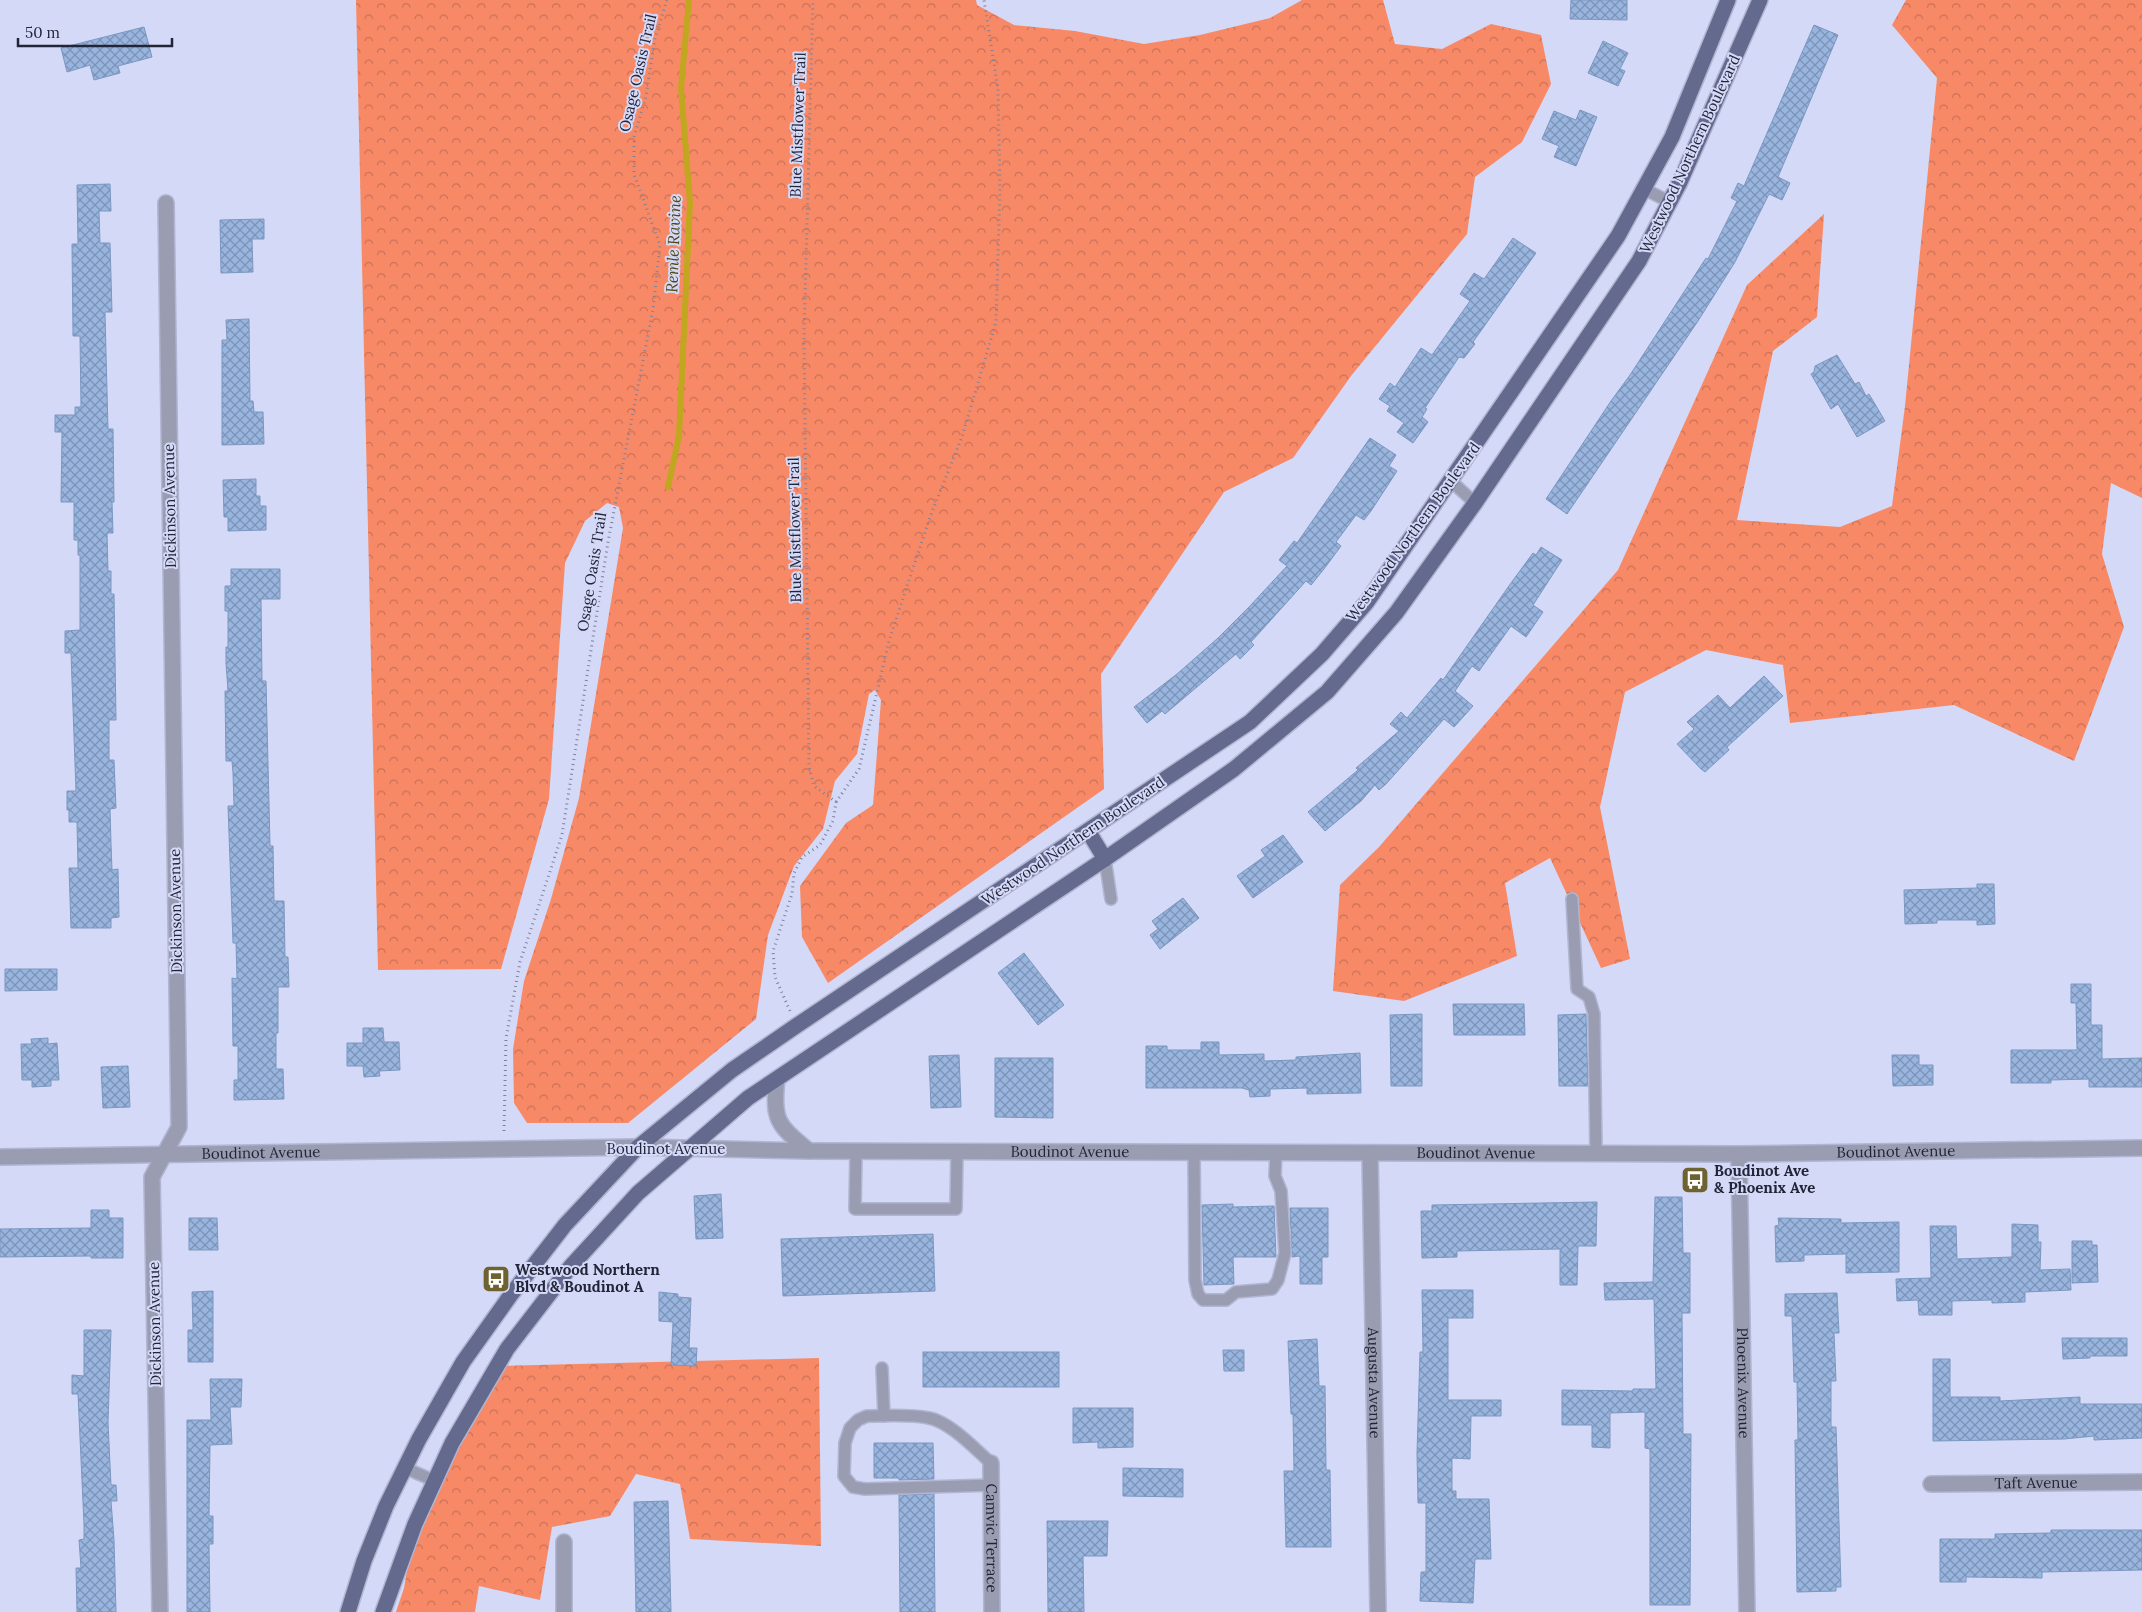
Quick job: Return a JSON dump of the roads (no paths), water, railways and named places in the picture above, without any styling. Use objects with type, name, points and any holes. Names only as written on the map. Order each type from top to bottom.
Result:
[{"type":"main road","name":"Westwood Northern Boulevard","points":[[348,1612],[364,1561],[386,1506],[463,1362],[510,1296],[565,1225],[638,1147],[732,1070],[1250,722],[1322,654],[1367,602],[1618,236],[1672,137],[1728,0]]},
{"type":"main road","name":"Westwood Northern Boulevard","points":[[383,1612],[415,1524],[452,1443],[508,1349],[571,1266],[638,1193],[748,1098],[1105,859],[1234,769],[1327,692],[1396,613],[1475,503],[1639,261],[1670,202],[1760,0]]},
{"type":"main road","points":[[1088,831],[1105,859]]},
{"type":"street","name":"Dickinson Avenue","points":[[160,1612],[152,1177],[180,1127],[166,202]]},
{"type":"street","points":[[777,1079],[775,1110],[779,1123],[809,1151]]},
{"type":"street","name":"Boudinot Avenue","points":[[0,1157],[638,1147],[809,1151],[1596,1154],[1739,1154],[2142,1148]]},
{"type":"street","name":"Augusta Avenue","points":[[1370,1153],[1378,1612]]},
{"type":"street","name":"Phoenix Avenue","points":[[1739,1154],[1747,1612]]},
{"type":"street","name":"Camvic Terrace","points":[[991,1463],[992,1612]]},
{"type":"street","name":"Taft Avenue","points":[[1931,1484],[2142,1482]]},
{"type":"street","points":[[564,1542],[564,1612]]},
{"type":"lane","points":[[1644,189],[1670,202]]},
{"type":"lane","points":[[1452,480],[1475,503]]},
{"type":"lane","points":[[1105,859],[1111,900]]},
{"type":"lane","points":[[1572,899],[1577,989],[1589,997],[1594,1014],[1596,1154]]},
{"type":"lane","points":[[856,1151],[855,1209],[956,1209],[957,1151]]},
{"type":"lane","points":[[1194,1151],[1195,1280],[1198,1294],[1203,1300],[1226,1300],[1236,1292],[1272,1289],[1276,1285],[1285,1253],[1281,1191],[1275,1176],[1276,1152]]},
{"type":"lane","points":[[882,1368],[884,1416]]},
{"type":"lane","points":[[991,1463],[962,1437],[942,1423],[930,1418],[867,1416],[858,1420],[850,1428],[845,1443],[844,1476],[852,1487],[865,1489],[992,1485]]},
{"type":"lane","points":[[405,1468],[435,1481]]},
{"type":"waterway","name":"Remle Ravine","points":[[668,487],[679,436],[690,203],[681,88],[689,0]]},
{"type":"place","name":"Boudinot Ave & Phoenix Ave","points":[[1695,1180]]},
{"type":"place","name":"Westwood Northern Blvd & Boudinot A","points":[[496,1279]]}]
